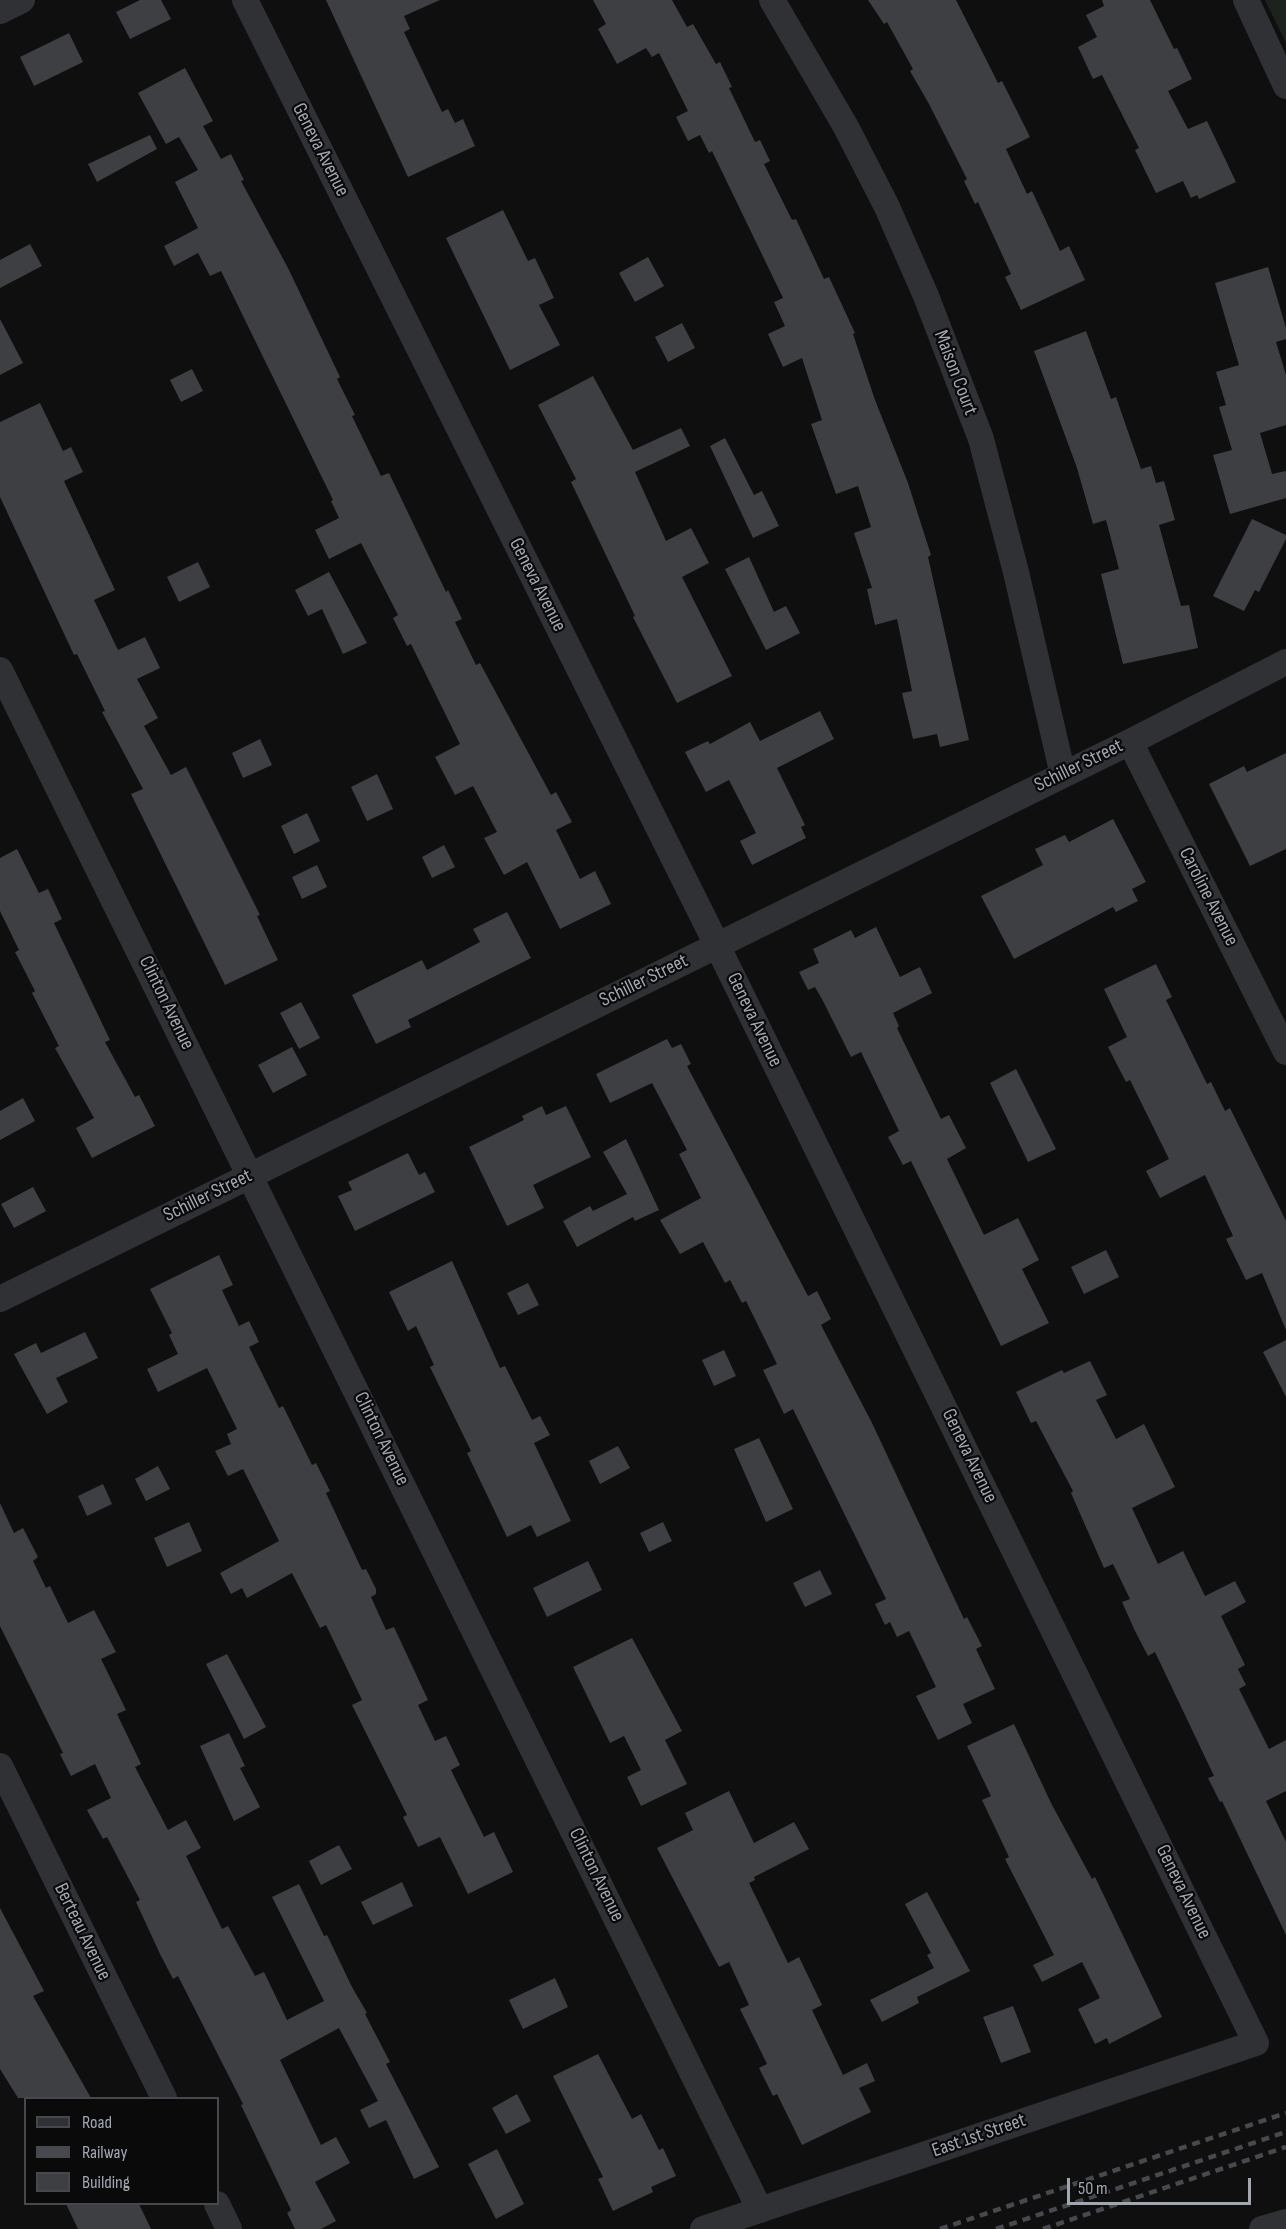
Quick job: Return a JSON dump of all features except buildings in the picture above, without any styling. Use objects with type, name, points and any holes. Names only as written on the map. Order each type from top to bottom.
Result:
[{"type":"street","points":[[0,10],[22,0]]},
{"type":"street","name":"Geneva Avenue","points":[[245,0],[717,945],[1256,2043]]},
{"type":"street","name":"Maison Court","points":[[772,0],[846,127],[887,207],[926,296],[981,440],[1016,572],[1063,775]]},
{"type":"street","points":[[1246,0],[1286,86]]},
{"type":"street","name":"Schiller Street","points":[[0,1299],[1130,742],[1286,662]]},
{"type":"street","name":"Clinton Avenue","points":[[0,670],[760,2210]]},
{"type":"street","name":"Caroline Avenue","points":[[1130,742],[1286,1052]]},
{"type":"street","name":"Berteau Avenue","points":[[0,1766],[165,2097]]},
{"type":"street","name":"East 1st Street","points":[[703,2229],[1256,2043]]},
{"type":"street","points":[[217,2205],[229,2229]]},
{"type":"street","points":[[1262,2229],[1286,2222]]},
{"type":"shaded area","points":[[1265,0],[1286,0],[1286,43]]},
{"type":"railway","points":[[940,2229],[1286,2113]]},
{"type":"railway","points":[[996,2229],[1286,2132]]},
{"type":"railway","points":[[1043,2229],[1286,2147]]}]
